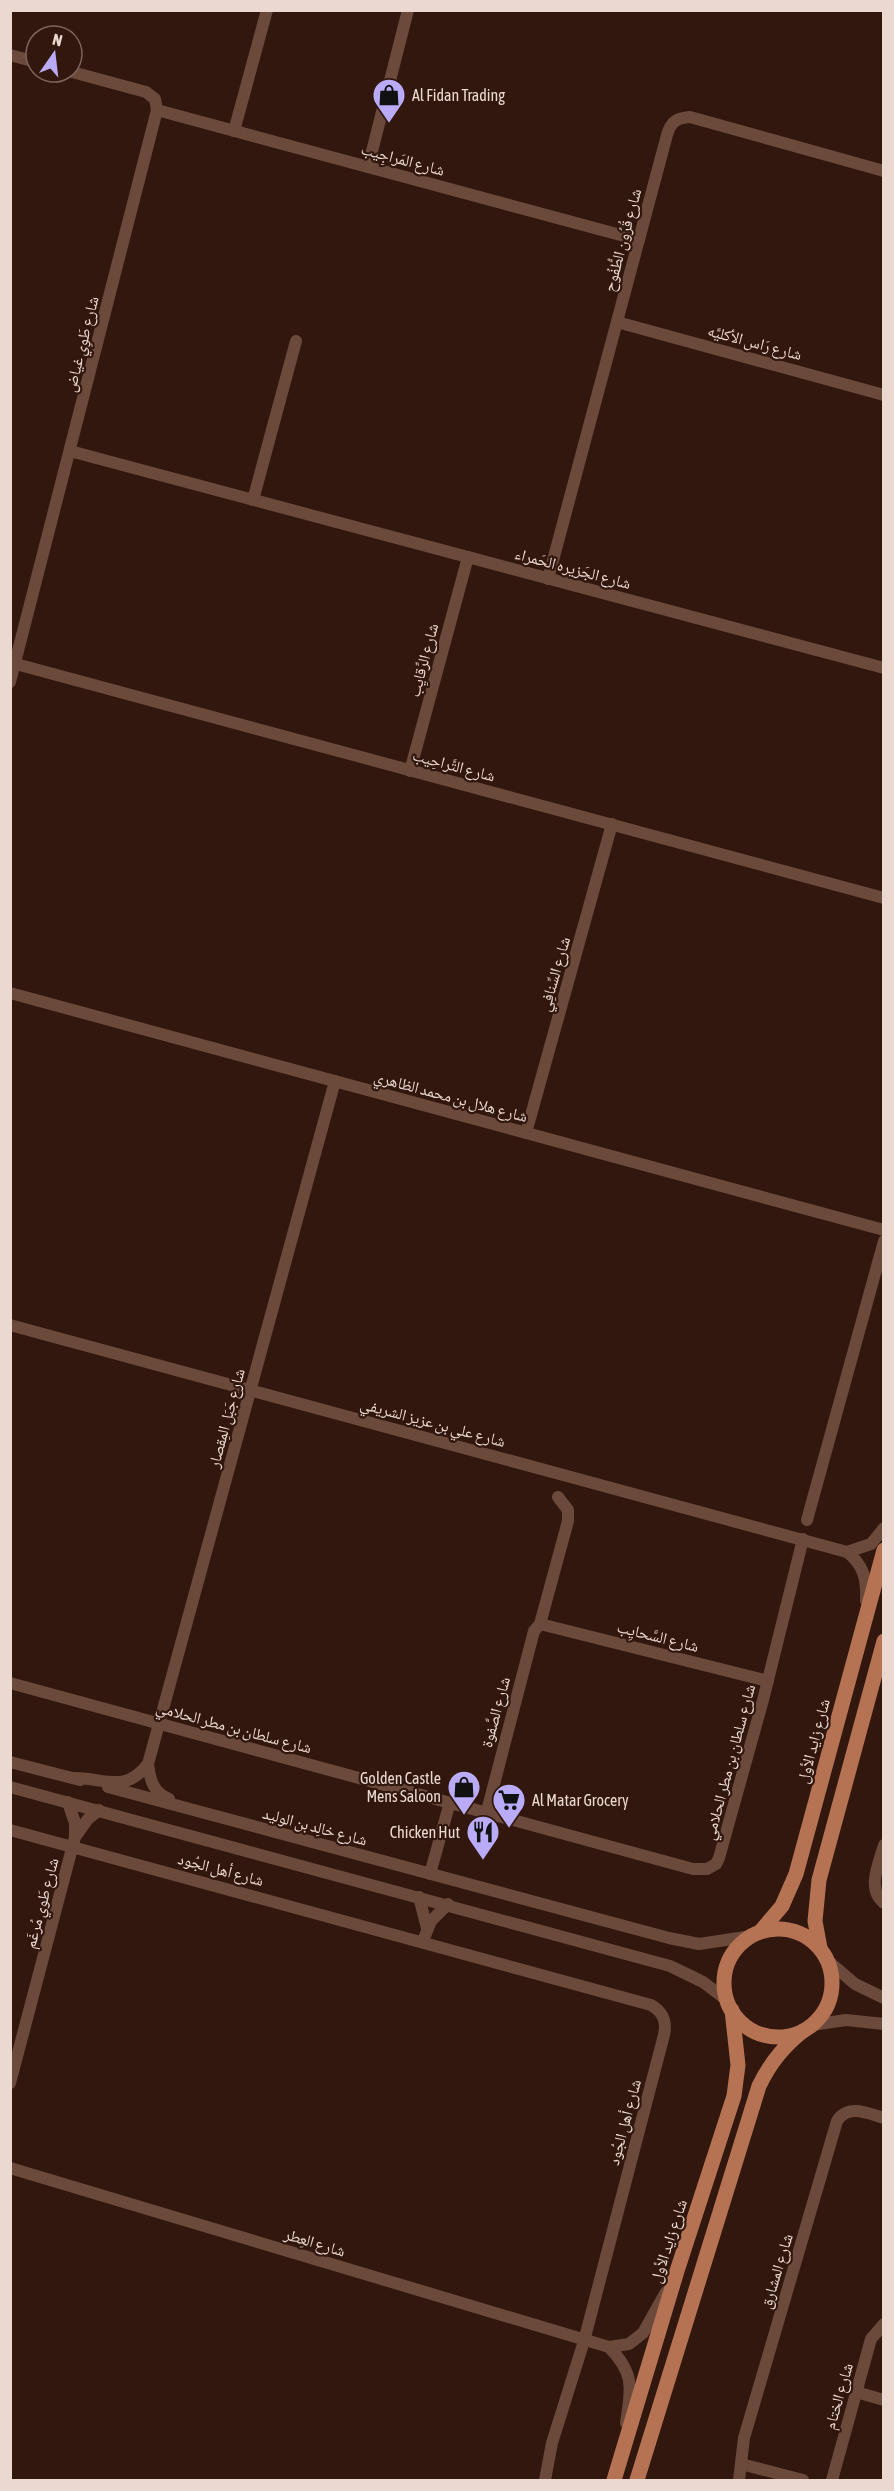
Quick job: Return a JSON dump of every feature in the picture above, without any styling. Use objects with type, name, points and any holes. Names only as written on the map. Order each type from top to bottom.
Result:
[{"type":"main road","name":"شارع زايد الأول","points":[[756,1934],[782,1906],[796,1874],[884,1550]]},
{"type":"main road","points":[[637,2481],[759,2086],[778,2054],[821,2016],[831,1994],[831,1970],[823,1953],[815,1921],[819,1880],[884,1641]]},
{"type":"main road","points":[[807,2028],[776,2037],[763,2034],[745,2025],[730,2005],[725,1976],[728,1964],[737,1948],[756,1934],[786,1930],[798,1933],[823,1953]]},
{"type":"main road","name":"شارع زايد الأول","points":[[614,2481],[677,2271],[734,2096],[738,2065],[730,2005]]},
{"type":"street","points":[[234,131],[267,10]]},
{"type":"street","points":[[368,167],[408,10]]},
{"type":"street","points":[[84,75],[146,92],[155,99],[157,110]]},
{"type":"street","name":"شارع المَراجِيب","points":[[157,110],[639,240]]},
{"type":"street","name":"شارع طَوِي غياض","points":[[10,682],[157,110]]},
{"type":"street","name":"شارع قُرُون الطُّفُوح","points":[[548,579],[669,129],[675,120],[690,117],[884,171]]},
{"type":"street","name":"شارع رَاس الأكليَّه","points":[[617,322],[884,394]]},
{"type":"street","points":[[254,500],[296,341]]},
{"type":"street","name":"شارع الجَزيره الحَمراء","points":[[70,451],[884,668]]},
{"type":"street","name":"شارع الرِّقايِب","points":[[410,771],[468,557]]},
{"type":"street","name":"شارع التَّراحِيب","points":[[15,664],[884,898]]},
{"type":"street","name":"شارع السِّنافِي","points":[[526,1133],[612,824]]},
{"type":"street","name":"شارع هلال بن محمد الظاهري","points":[[10,993],[884,1230]]},
{"type":"street","name":"شارع جَبَل المِقصار","points":[[148,1764],[335,1082]]},
{"type":"street","points":[[807,1520],[884,1240]]},
{"type":"street","name":"شارع علي بن عزيز الشريفي","points":[[10,1325],[847,1552]]},
{"type":"street","name":"شارع الصَّفوة","points":[[487,1811],[534,1631],[540,1624],[569,1515],[558,1497]]},
{"type":"street","points":[[847,1552],[871,1544],[884,1528]]},
{"type":"street","name":"شارع سلطان بن مطر الحلامي","points":[[10,1683],[487,1811],[693,1869],[707,1869],[716,1864],[719,1858],[768,1681],[803,1539]]},
{"type":"street","points":[[847,1552],[856,1558],[864,1572],[867,1586],[866,1614]]},
{"type":"street","name":"شارع السَّحايِب","points":[[540,1624],[768,1681]]},
{"type":"street","name":"شارع خالِد بن الوليد","points":[[10,1762],[676,1940],[707,1943],[756,1934]]},
{"type":"street","points":[[74,1778],[118,1783],[130,1781],[139,1775],[148,1764]]},
{"type":"street","points":[[148,1764],[153,1786],[159,1793],[212,1815]]},
{"type":"street","points":[[10,1787],[670,1966],[703,1982],[730,2005]]},
{"type":"street","name":"شارع طَوي مُرغَم","points":[[68,1802],[73,1815],[74,1842]]},
{"type":"street","points":[[430,1874],[450,1802]]},
{"type":"street","name":"شارع طَوي مُرغَم","points":[[10,2083],[74,1842],[88,1819],[99,1810]]},
{"type":"street","name":"شارع أهل الجُود","points":[[10,1830],[74,1842],[657,2008],[665,2020],[664,2035],[584,2341],[554,2435],[545,2481]]},
{"type":"street","points":[[884,1845],[874,1885],[877,1897],[884,1903]]},
{"type":"street","points":[[419,1897],[427,1928]]},
{"type":"street","points":[[423,1941],[427,1928],[448,1904]]},
{"type":"street","points":[[823,1953],[855,1984],[884,1998]]},
{"type":"street","points":[[807,2028],[846,2020],[884,2024]]},
{"type":"street","name":"شارع المشارق","points":[[739,2481],[744,2438],[837,2121],[851,2110],[884,2118]]},
{"type":"street","name":"شارع العِطر","points":[[10,2169],[609,2347]]},
{"type":"street","points":[[609,2347],[628,2344],[643,2333],[677,2271]]},
{"type":"street","name":"شارع الختام","points":[[832,2481],[871,2339],[884,2324]]},
{"type":"street","points":[[609,2347],[624,2364],[630,2380],[623,2451]]},
{"type":"street","points":[[856,2392],[884,2400]]},
{"type":"street","points":[[741,2464],[803,2481]]},
{"type":"place","name":"Al Fidan Trading","points":[[389,124]]},
{"type":"place","name":"Golden Castle Mens Saloon","points":[[464,1816]]},
{"type":"place","name":"Al Matar Grocery","points":[[509,1829]]},
{"type":"place","name":"Chicken Hut","points":[[483,1861]]}]
